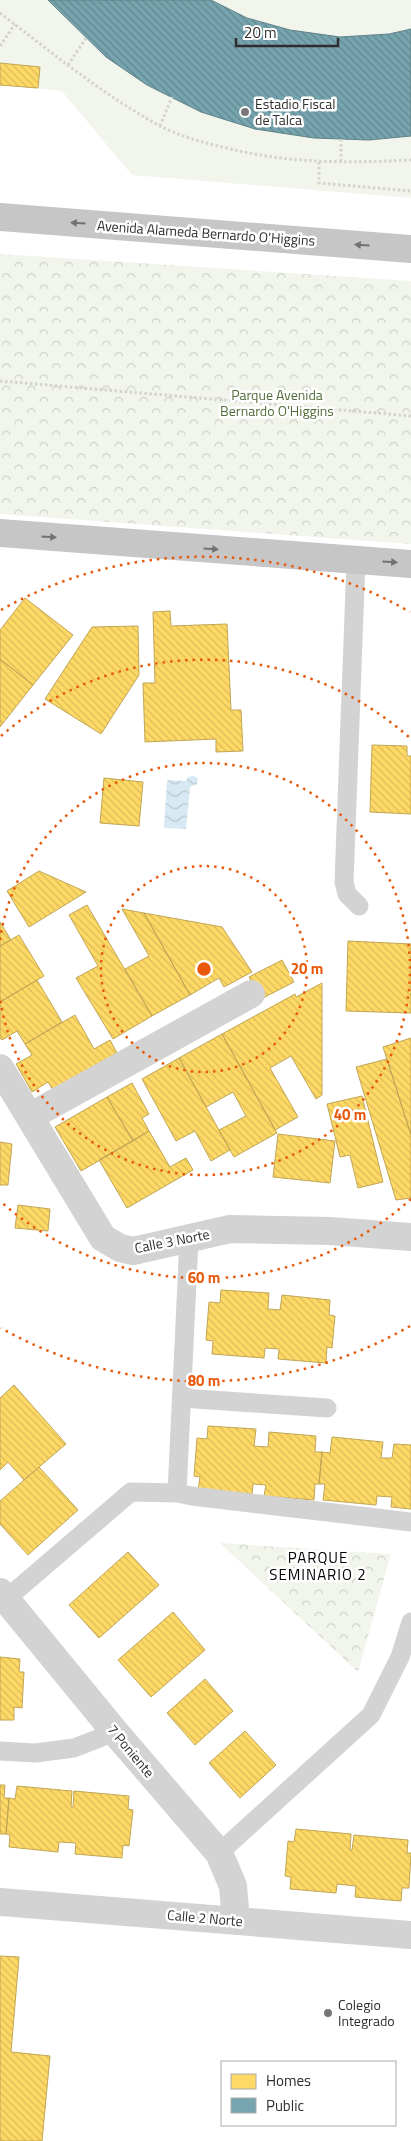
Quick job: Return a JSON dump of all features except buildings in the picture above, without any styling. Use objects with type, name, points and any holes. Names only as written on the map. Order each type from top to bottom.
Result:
[{"type":"main road","name":"Avenida Alameda Bernardo O'Higgins","points":[[0,217],[411,249]]},
{"type":"main road","points":[[0,533],[411,564]]},
{"type":"street","points":[[31,1116],[251,994]]},
{"type":"street","name":"Calle 3 Norte","points":[[0,1068],[31,1116],[103,1238],[120,1248],[133,1251],[230,1230],[330,1231],[411,1237]]},
{"type":"street","name":"7 Poniente","points":[[3,1596],[115,1732],[219,1853],[233,1886],[236,1921]]},
{"type":"street","name":"Calle 2 Norte","points":[[0,1902],[411,1935]]},
{"type":"lane","points":[[356,560],[344,882],[348,894],[359,906]]},
{"type":"lane","points":[[178,1492],[189,1239]]},
{"type":"lane","points":[[182,1398],[326,1408]]},
{"type":"lane","points":[[3,1596],[131,1492],[178,1492],[192,1496],[411,1522]]},
{"type":"lane","points":[[219,1853],[371,1715],[400,1656],[411,1622]]},
{"type":"lane","points":[[0,1751],[35,1753],[74,1748],[115,1732]]},
{"type":"path","points":[[0,13],[108,94],[160,126],[204,143],[261,156],[319,162],[411,160]]},
{"type":"path","points":[[0,46],[15,24]]},
{"type":"path","points":[[68,65],[86,38]]},
{"type":"path","points":[[160,126],[172,98]]},
{"type":"path","points":[[341,139],[341,163]]},
{"type":"path","points":[[319,162],[319,183],[411,191]]},
{"type":"path","points":[[0,381],[411,416]]},
{"type":"green space","name":"Estadio Fiscal de Talca","points":[[0,0],[411,0],[411,198],[132,175],[62,91],[0,85]]},
{"type":"green space","name":"Parque Avenida Bernardo O'Higgins","points":[[0,254],[411,281],[411,544],[0,514]]},
{"type":"green space","points":[[220,1543],[391,1554],[358,1672]]},
{"type":"water","points":[[188,777],[198,778],[197,784],[190,787],[186,829],[164,828],[167,780],[186,781]]},
{"type":"place","name":"Estadio Fiscal de Talca","points":[[245,112]]},
{"type":"place","name":"Colegio Integrado","points":[[328,2013]]},
{"type":"district","name":"PARQUE SEMINARIO 2","points":[[318,1566]]}]
